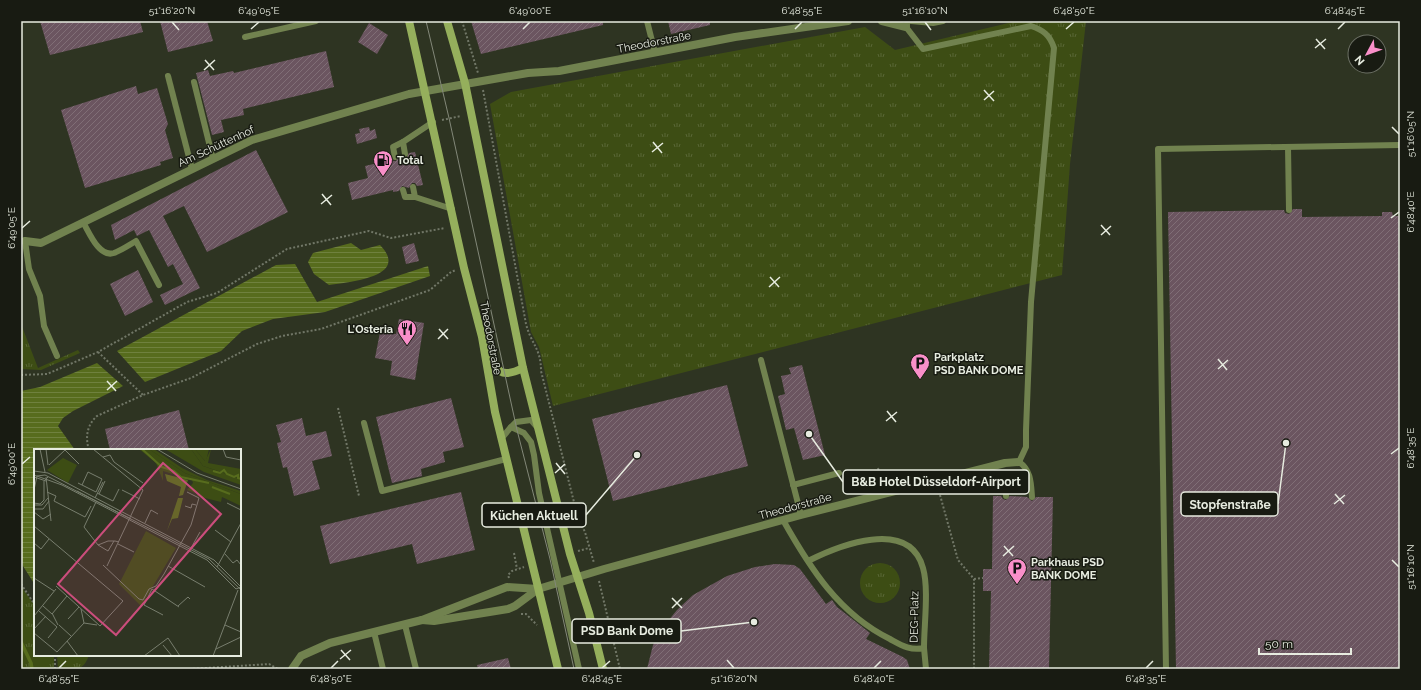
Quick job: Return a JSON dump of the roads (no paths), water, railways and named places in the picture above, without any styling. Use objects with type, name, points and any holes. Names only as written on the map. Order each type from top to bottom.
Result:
[{"type":"main road","name":"Theodorstraße","points":[[409,21],[433,122],[464,268],[482,337],[487,374],[501,438],[558,669]]},
{"type":"main road","points":[[447,21],[465,83],[470,114],[523,368],[603,669]]},
{"type":"main road","points":[[482,337],[492,354],[495,366],[501,372],[510,374],[523,368]]},
{"type":"street","name":"Theodorstraße","points":[[426,91],[528,73],[559,71],[735,37],[848,21]]},
{"type":"street","points":[[882,21],[908,23]]},
{"type":"street","name":"Am Schüttenhof","points":[[25,241],[41,243],[252,140],[426,91]]},
{"type":"street","name":"Theodorstraße","points":[[538,589],[801,515],[1005,463],[1019,462]]},
{"type":"street","points":[[292,669],[301,656],[330,643],[422,620],[507,587],[538,589]]},
{"type":"street","points":[[422,620],[434,621],[508,609],[515,606],[538,589]]},
{"type":"lane","points":[[245,38],[316,21]]},
{"type":"lane","points":[[648,21],[655,53]]},
{"type":"lane","points":[[944,21],[933,23],[908,23],[923,49],[1031,26],[1046,33],[1052,40],[1054,48],[1031,302],[1026,447],[1019,462],[1027,469],[1030,475],[1032,497]]},
{"type":"lane","points":[[168,76],[192,169]]},
{"type":"lane","points":[[194,82],[213,159]]},
{"type":"lane","points":[[395,156],[393,147],[433,122]]},
{"type":"lane","points":[[403,142],[405,154]]},
{"type":"lane","points":[[1166,669],[1158,149],[1400,145]]},
{"type":"lane","points":[[1288,147],[1289,210]]},
{"type":"lane","points":[[413,188],[415,197]]},
{"type":"lane","points":[[403,190],[405,197],[415,197],[452,209]]},
{"type":"lane","points":[[83,222],[100,249],[106,253],[112,253],[136,241],[158,285]]},
{"type":"lane","points":[[25,241],[29,269],[40,296],[44,326],[57,356]]},
{"type":"lane","points":[[760,360],[801,515]]},
{"type":"lane","points":[[501,438],[511,426],[521,420],[531,420],[539,429]]},
{"type":"lane","points":[[364,423],[382,491],[506,459]]},
{"type":"lane","points":[[511,426],[524,433],[530,442],[534,455],[539,493],[579,669]]},
{"type":"lane","points":[[793,485],[840,473]]},
{"type":"lane","points":[[936,481],[948,488],[990,479],[1006,488],[1006,496]]},
{"type":"lane","name":"DEG-Platz","points":[[783,520],[808,561],[841,605],[864,624],[911,649],[924,648],[925,584],[923,568],[918,558],[907,545],[888,538],[871,539],[830,550],[808,561]]},
{"type":"lane","points":[[405,625],[416,669]]},
{"type":"lane","points":[[374,632],[383,669]]},
{"type":"lane","points":[[924,648],[926,669]]},
{"type":"waterway","points":[[21,642],[31,663],[32,669]]},
{"type":"tram line","points":[[426,21],[449,118],[517,430],[550,559],[574,669]]},
{"type":"place","name":"Total","points":[[383,177]]},
{"type":"place","name":"L'Osteria","points":[[407,346]]},
{"type":"place","name":"Parkplatz PSD BANK DOME","points":[[920,380]]},
{"type":"place","name":"B&B Hotel Düsseldorf-Airport","points":[[809,434]]},
{"type":"place","name":"Stopfenstraße","points":[[1286,443]]},
{"type":"place","name":"Küchen Aktuell","points":[[637,455]]},
{"type":"place","name":"Parkhaus PSD BANK DOME","points":[[1017,585]]},
{"type":"place","name":"PSD Bank Dome","points":[[754,622]]}]
